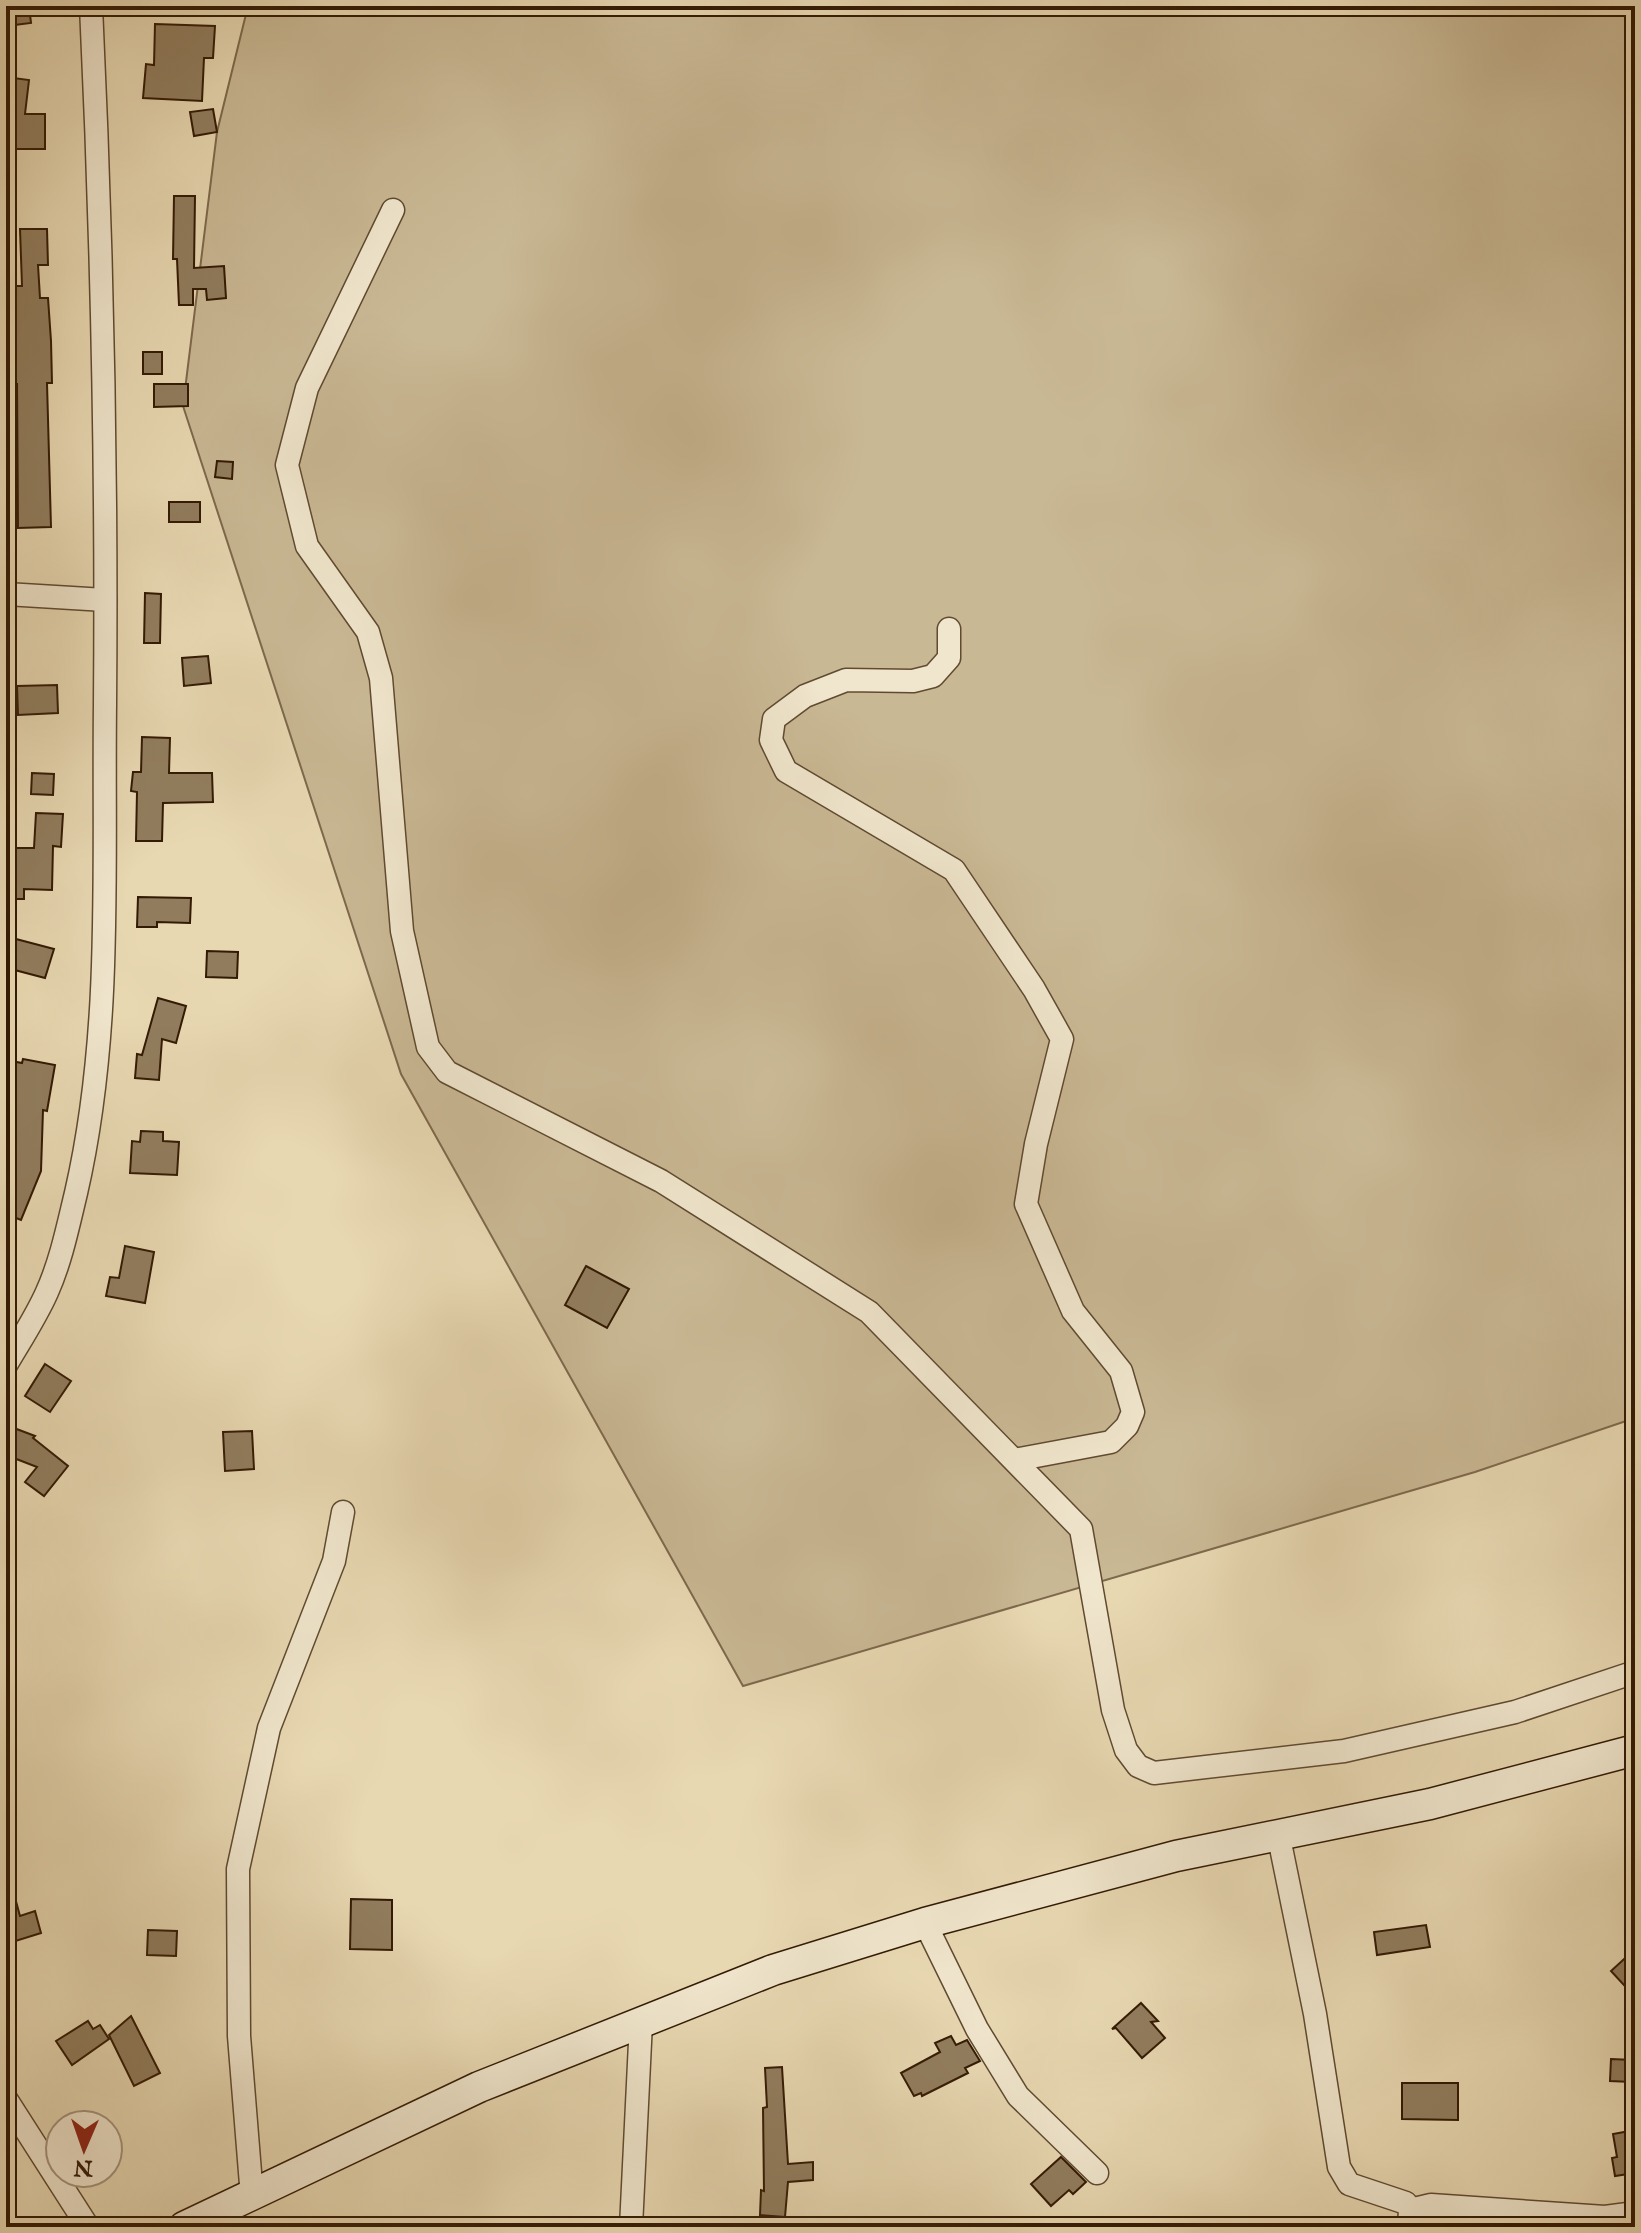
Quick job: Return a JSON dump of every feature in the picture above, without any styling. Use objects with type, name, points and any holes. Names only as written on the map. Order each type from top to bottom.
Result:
[{"type":"main road","points":[[184,2227],[479,2087],[773,1970],[925,1923],[1176,1856],[1430,1804],[1635,1750]]},
{"type":"street","points":[[8,1356],[47,1292],[65,1240],[85,1155],[102,1001],[105,930],[105,600],[102,301],[91,6]]},
{"type":"street","points":[[393,210],[307,388],[287,465],[307,546],[368,632],[381,678],[402,931],[428,1047],[447,1072],[661,1181],[869,1312],[1081,1529],[1113,1710],[1126,1750],[1138,1766],[1154,1773],[1344,1751],[1515,1712],[1635,1672]]},
{"type":"street","points":[[6,594],[105,600]]},
{"type":"street","points":[[949,629],[949,658],[933,676],[913,681],[846,680],[819,690],[805,696],[774,719],[771,740],[786,771],[954,870],[1034,989],[1062,1039],[1036,1144],[1026,1204],[1073,1311],[1121,1371],[1133,1412],[1127,1426],[1111,1442],[1015,1460]]},
{"type":"street","points":[[252,2197],[239,2036],[238,1869],[269,1728],[334,1561],[343,1512]]},
{"type":"street","points":[[1278,1833],[1315,2014],[1343,2177],[1349,2184],[1406,2203],[1409,2219],[1431,2205],[1605,2217],[1635,2213]]},
{"type":"street","points":[[925,1923],[977,2029],[1018,2096],[1097,2173]]},
{"type":"street","points":[[631,2227],[641,2022]]},
{"type":"street","points":[[6,2099],[88,2227]]},
{"type":"shaded area","points":[[248,6],[1635,6],[1635,1418],[1475,1472],[743,1686],[401,1074],[183,406],[217,132]]},
{"type":"building","points":[[6,6],[29,6],[31,23],[6,26]]},
{"type":"building","points":[[155,24],[215,26],[213,58],[204,58],[202,101],[143,98],[146,64],[154,65]]},
{"type":"building","points":[[6,77],[29,80],[25,114],[45,114],[45,149],[6,149]]},
{"type":"building","points":[[213,109],[217,132],[194,136],[190,112]]},
{"type":"building","points":[[174,196],[195,196],[194,268],[224,266],[226,298],[207,300],[206,289],[193,289],[193,305],[179,305],[177,259],[173,259]]},
{"type":"building","points":[[20,229],[47,229],[48,265],[38,265],[40,298],[48,298],[51,341],[52,383],[47,383],[51,527],[18,528],[17,384],[6,384],[6,286],[22,286]]},
{"type":"building","points":[[143,352],[162,352],[162,374],[143,374]]},
{"type":"building","points":[[154,384],[188,384],[188,406],[154,407]]},
{"type":"building","points":[[217,461],[233,462],[232,479],[215,477]]},
{"type":"building","points":[[169,502],[200,502],[200,522],[169,522]]},
{"type":"building","points":[[145,593],[161,594],[160,643],[144,643]]},
{"type":"building","points":[[208,656],[211,683],[184,686],[182,658]]},
{"type":"building","points":[[57,685],[58,713],[18,715],[17,686]]},
{"type":"building","points":[[142,737],[170,738],[169,773],[212,773],[213,802],[163,803],[162,841],[136,841],[137,792],[131,791],[133,772],[141,772]]},
{"type":"building","points":[[32,773],[54,774],[53,795],[31,794]]},
{"type":"building","points":[[36,813],[63,814],[61,847],[53,846],[52,890],[24,889],[24,899],[6,899],[6,848],[34,848]]},
{"type":"building","points":[[138,897],[191,898],[190,923],[157,922],[157,927],[137,927]]},
{"type":"building","points":[[16,939],[54,949],[45,978],[7,968]]},
{"type":"building","points":[[207,951],[238,952],[237,978],[206,977]]},
{"type":"building","points":[[158,998],[186,1006],[176,1043],[162,1039],[159,1080],[135,1078],[137,1054],[142,1055]]},
{"type":"building","points":[[23,1059],[55,1065],[47,1111],[43,1110],[41,1171],[21,1220],[6,1214],[11,1131],[6,1130],[6,1060],[22,1063]]},
{"type":"building","points":[[141,1131],[163,1132],[163,1141],[179,1142],[177,1175],[130,1173],[132,1141],[140,1142]]},
{"type":"building","points":[[125,1246],[154,1252],[145,1303],[106,1296],[110,1277],[119,1278]]},
{"type":"building","points":[[586,1266],[629,1289],[607,1328],[565,1305]]},
{"type":"building","points":[[45,1364],[71,1381],[50,1412],[25,1396]]},
{"type":"building","points":[[6,1425],[35,1436],[33,1438],[68,1466],[44,1496],[25,1482],[37,1467],[6,1455]]},
{"type":"building","points":[[252,1431],[254,1469],[225,1471],[223,1432]]},
{"type":"building","points":[[11,1883],[20,1916],[35,1911],[41,1933],[6,1944],[6,1884]]},
{"type":"building","points":[[351,1899],[392,1900],[392,1950],[350,1949]]},
{"type":"building","points":[[1426,1925],[1430,1947],[1377,1955],[1374,1932]]},
{"type":"building","points":[[148,1930],[177,1931],[176,1956],[147,1955]]},
{"type":"building","points":[[1635,1949],[1635,1997],[1611,1971]]},
{"type":"building","points":[[1141,2003],[1158,2021],[1151,2022],[1165,2038],[1142,2058],[1116,2028],[1112,2029]]},
{"type":"building","points":[[131,2016],[160,2073],[134,2086],[109,2035]]},
{"type":"building","points":[[88,2021],[93,2029],[100,2025],[109,2039],[72,2065],[56,2041]]},
{"type":"building","points":[[951,2036],[956,2045],[967,2040],[980,2061],[965,2068],[968,2073],[922,2096],[921,2093],[914,2096],[901,2073],[940,2052],[935,2043]]},
{"type":"building","points":[[1611,2059],[1633,2060],[1632,2082],[1610,2081]]},
{"type":"building","points":[[782,2067],[788,2164],[813,2162],[813,2180],[788,2182],[785,2217],[760,2215],[761,2190],[764,2191],[763,2108],[767,2107],[765,2068]]},
{"type":"building","points":[[1402,2083],[1458,2083],[1458,2120],[1402,2119]]},
{"type":"building","points":[[1635,2130],[1635,2173],[1615,2176],[1612,2158],[1617,2157],[1613,2134]]},
{"type":"building","points":[[1061,2157],[1086,2182],[1073,2194],[1069,2190],[1051,2206],[1031,2184]]}]
